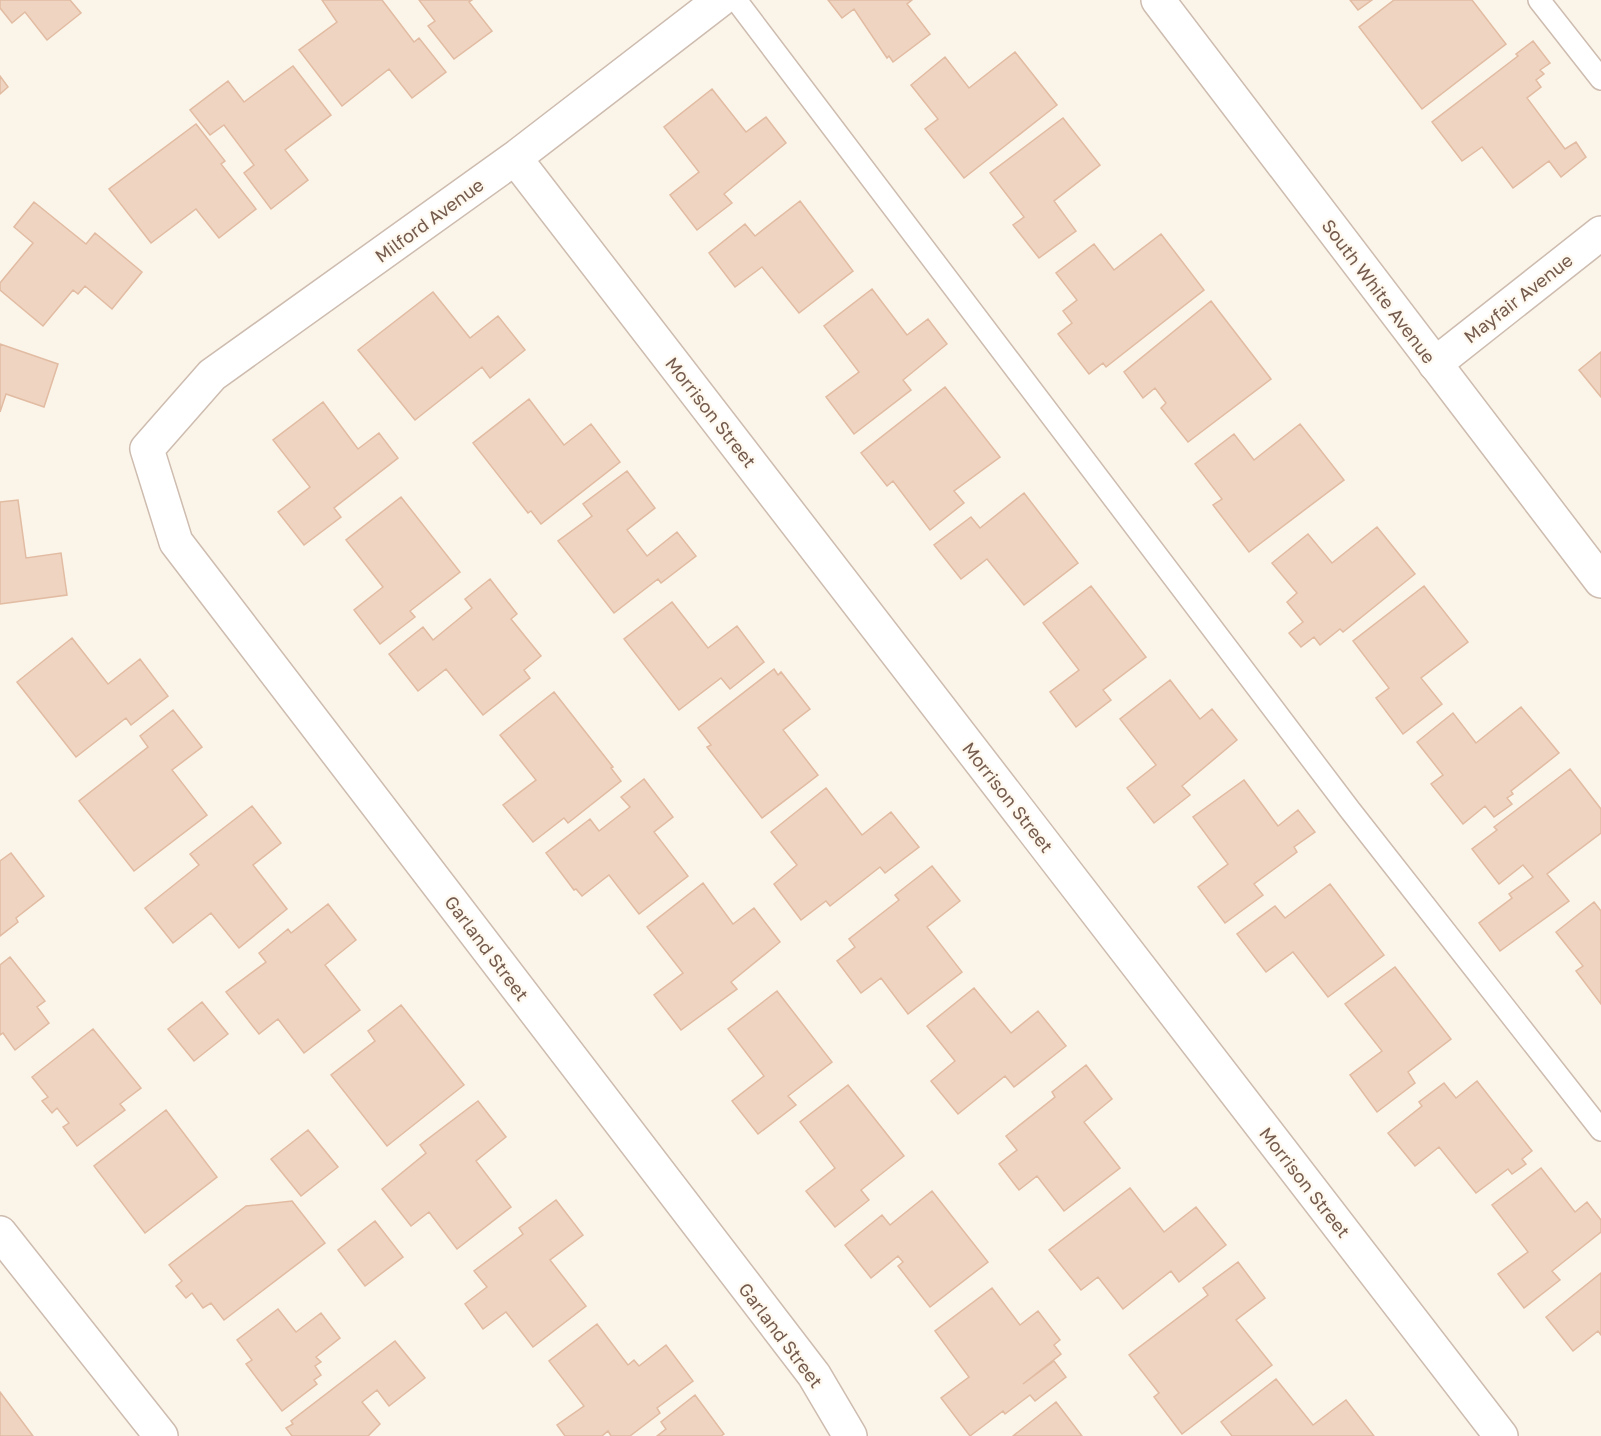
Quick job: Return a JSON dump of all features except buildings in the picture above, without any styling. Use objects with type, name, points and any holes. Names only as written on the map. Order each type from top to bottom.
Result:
[{"type":"street","name":"Milford Avenue","points":[[147,449],[213,375],[515,158],[720,0]]},
{"type":"street","name":"South White Avenue","points":[[1158,0],[1601,581]]},
{"type":"street","name":"Morrison Street","points":[[515,158],[1501,1436]]},
{"type":"street","name":"Mayfair Avenue","points":[[1435,364],[1601,233]]},
{"type":"street","name":"Garland Street","points":[[147,449],[176,542],[814,1376],[850,1436]]},
{"type":"street","points":[[0,1233],[161,1436]]},
{"type":"lane","points":[[736,0],[1350,810],[1601,1130]]},
{"type":"lane","points":[[1539,0],[1601,79]]}]
